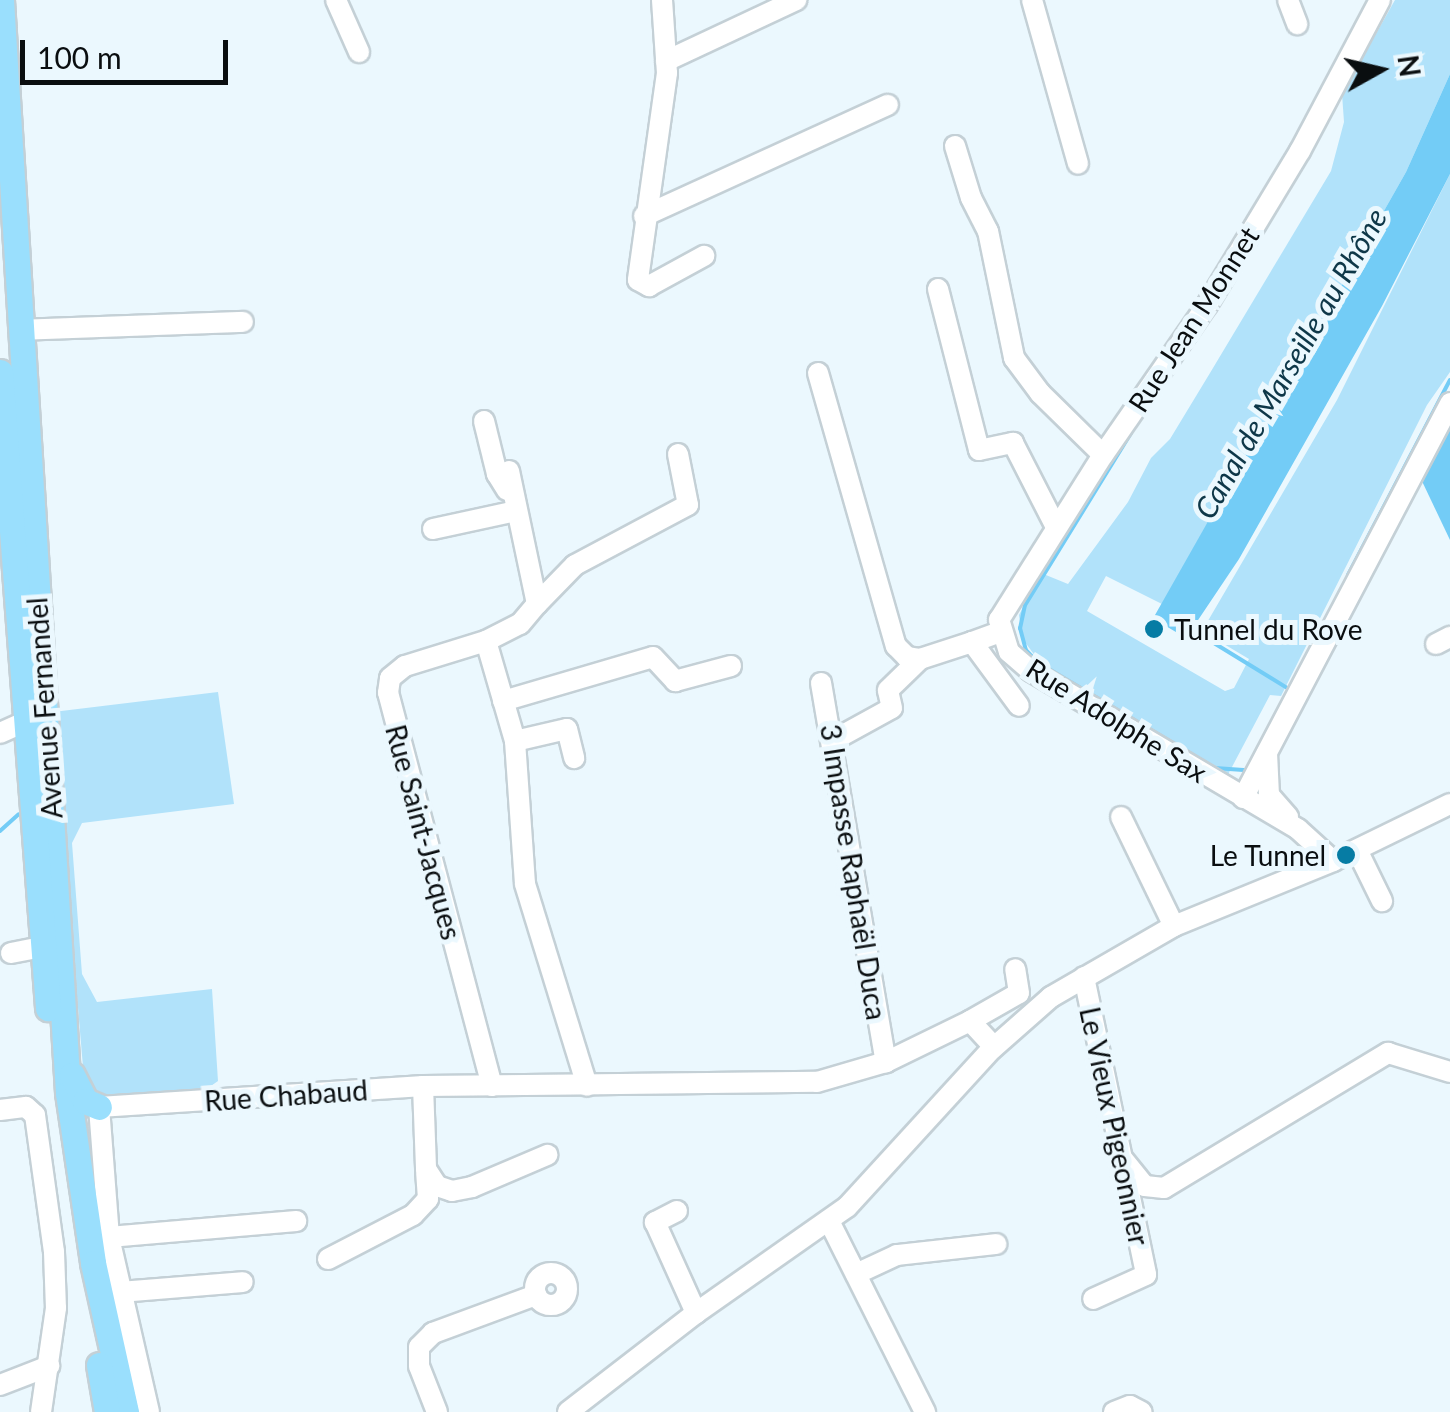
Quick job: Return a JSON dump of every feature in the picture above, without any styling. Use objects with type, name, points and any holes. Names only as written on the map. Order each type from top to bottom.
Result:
[{"type":"main road","name":"Avenue Fernandel","points":[[1,0],[66,1056],[93,1263],[126,1412]]},
{"type":"main road","name":"Avenue Fernandel","points":[[0,372],[42,946],[62,1144],[110,1412]]},
{"type":"main road","points":[[66,1056],[81,1096],[99,1107]]},
{"type":"street","points":[[336,0],[359,52]]},
{"type":"street","points":[[662,0],[666,60],[637,269],[643,286],[704,256]]},
{"type":"street","points":[[666,60],[796,0]]},
{"type":"street","points":[[1032,0],[1078,164]]},
{"type":"street","points":[[1288,0],[1296,24]]},
{"type":"street","name":"Rue Jean Monnet","points":[[1000,632],[1006,603],[1218,288],[1300,151],[1380,0]]},
{"type":"street","points":[[644,216],[888,104]]},
{"type":"street","points":[[955,146],[971,198],[988,231],[1014,358],[1040,393],[1104,455]]},
{"type":"street","points":[[938,289],[979,450],[1013,443],[1056,528]]},
{"type":"street","points":[[20,330],[243,322]]},
{"type":"street","points":[[818,372],[896,646],[907,657],[920,659]]},
{"type":"street","points":[[1255,799],[1267,751],[1450,402]]},
{"type":"street","points":[[484,422],[496,474],[515,505]]},
{"type":"street","name":"Rue Saint-Jacques","points":[[492,1086],[388,694],[390,678],[405,666],[486,641],[520,624],[575,565],[688,505],[678,454]]},
{"type":"street","points":[[508,471],[536,604]]},
{"type":"street","points":[[433,528],[515,505]]},
{"type":"street","points":[[832,741],[892,708],[888,690],[920,659],[1000,632]]},
{"type":"street","name":"Rue Adolphe Sax","points":[[1000,632],[1009,652],[1032,671],[1255,799],[1298,829],[1333,861]]},
{"type":"street","points":[[486,641],[515,741],[525,884],[587,1086]]},
{"type":"street","name":"Rue Adolphe Sax","points":[[972,642],[1019,706]]},
{"type":"street","points":[[504,705],[653,658],[675,681],[731,666]]},
{"type":"street","name":"3 Impasse Raphaël Duca","points":[[820,683],[886,1062]]},
{"type":"street","points":[[504,705],[590,685]]},
{"type":"street","points":[[0,733],[25,722]]},
{"type":"street","points":[[515,741],[567,729],[574,758]]},
{"type":"street","points":[[568,1412],[696,1313],[829,1221],[934,1116],[994,1047],[1051,997],[1174,926],[1333,861],[1450,804]]},
{"type":"street","points":[[1121,817],[1174,926]]},
{"type":"street","points":[[1357,850],[1382,902]]},
{"type":"street","points":[[11,953],[42,946]]},
{"type":"street","name":"Rue Chabaud","points":[[99,1107],[423,1086],[817,1082],[886,1062],[970,1021],[1019,993],[1015,970]]},
{"type":"street","name":"Le Vieux Pigeonnier","points":[[1084,977],[1146,1275],[1093,1299]]},
{"type":"street","points":[[970,1021],[994,1047]]},
{"type":"street","points":[[1122,1158],[1145,1186],[1164,1188],[1388,1053],[1450,1072]]},
{"type":"street","points":[[328,1259],[413,1215],[428,1199],[423,1086]]},
{"type":"street","points":[[0,1110],[26,1107],[35,1115],[54,1252],[56,1308],[41,1412]]},
{"type":"street","points":[[99,1107],[109,1236],[149,1412]]},
{"type":"street","points":[[426,1169],[437,1186],[452,1191],[547,1155]]},
{"type":"street","points":[[677,1211],[655,1222],[696,1313]]},
{"type":"street","points":[[109,1236],[296,1221]]},
{"type":"street","points":[[829,1221],[925,1412]]},
{"type":"street","points":[[856,1274],[897,1255],[996,1244]]},
{"type":"street","points":[[120,1292],[242,1282]]},
{"type":"street","points":[[437,1412],[419,1366],[419,1347],[433,1333],[536,1296]]},
{"type":"street","points":[[0,1385],[50,1366]]},
{"type":"street","points":[[1114,1412],[1130,1406],[1142,1412]]},
{"type":"shaded area","points":[[1395,0],[1450,0],[1450,74],[1406,172],[1162,604],[1106,576],[1087,611],[1225,691],[1234,688],[1249,659],[1202,631],[1337,400],[1450,174],[1450,372],[1427,405],[1281,696],[1270,695],[1223,784],[1041,664],[1022,638],[1019,615],[1041,573],[1068,584],[1128,502],[1151,458],[1170,439],[1331,171],[1344,122],[1342,94]]},
{"type":"shaded area","name":"Canal de Marseille au Rhône","points":[[1450,74],[1450,174],[1382,306],[1239,559],[1186,638],[1154,619],[1155,615],[1406,172]]},
{"type":"shaded area","points":[[1450,419],[1450,540],[1420,477]]},
{"type":"shaded area","points":[[218,692],[234,804],[82,823],[72,843],[82,974],[97,1002],[212,989],[218,1081],[208,1088],[100,1098],[88,1089],[83,1067],[53,712]]},
{"type":"waterway","points":[[1348,575],[1450,380]]},
{"type":"waterway","points":[[1131,433],[1025,605],[1020,628],[1026,650],[1037,662],[1215,768],[1247,770]]},
{"type":"waterway","points":[[1191,629],[1289,689]]},
{"type":"waterway","points":[[0,831],[19,814]]},
{"type":"place","name":"Tunnel du Rove","points":[[1154,629]]},
{"type":"place","name":"Le Tunnel","points":[[1346,855]]}]
